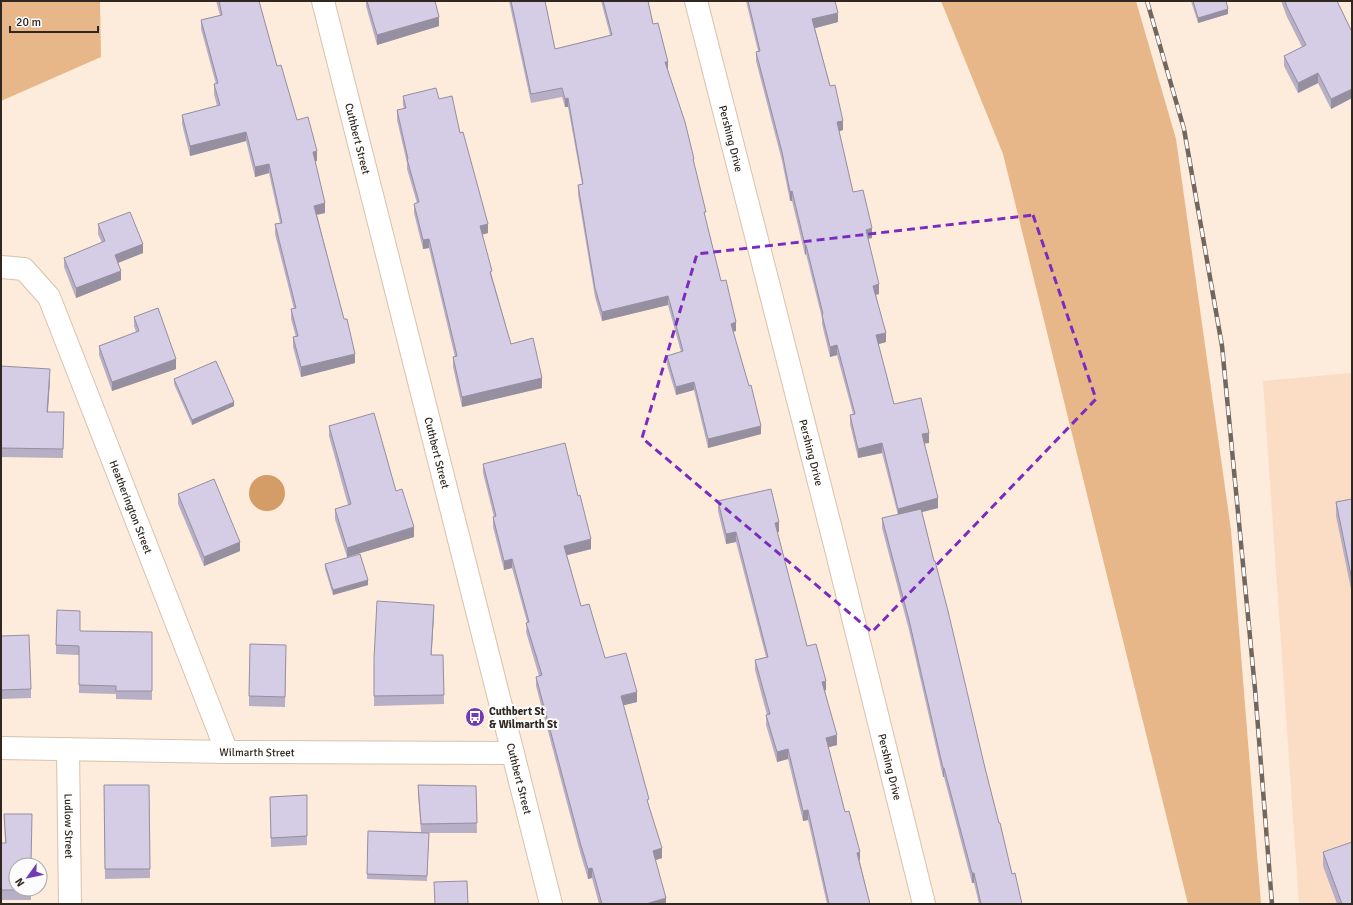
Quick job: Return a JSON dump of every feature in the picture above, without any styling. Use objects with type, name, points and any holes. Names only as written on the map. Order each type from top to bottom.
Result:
[{"type":"street","name":"Cuthbert Street","points":[[323,1],[551,904]]},
{"type":"street","name":"Pershing Drive","points":[[696,1],[833,537],[924,904]]},
{"type":"street","name":"Heatherington Street","points":[[1,267],[24,269],[49,298],[227,752]]},
{"type":"street","name":"Wilmarth Street","points":[[1,748],[227,752],[513,752]]},
{"type":"street","name":"Ludlow Street","points":[[68,749],[70,904]]},
{"type":"highlighted area","points":[[1033,215],[1096,399],[872,632],[642,438],[697,254]]},
{"type":"shaded area","points":[[1,1],[100,1],[101,57],[1,101]]},
{"type":"shaded area","points":[[941,1],[1136,1],[1176,139],[1231,530],[1261,904],[1188,904],[1003,154]]},
{"type":"shaded area","points":[[1352,373],[1352,904],[1299,904],[1263,381]]},
{"type":"shaded area","points":[[267,475],[280,480],[285,493],[280,506],[267,511],[254,506],[249,493],[254,480]]},
{"type":"building","points":[[219,1],[259,1],[277,66],[281,65],[297,120],[308,117],[317,151],[313,152],[325,203],[314,206],[344,319],[347,319],[355,354],[301,367],[293,337],[298,336],[291,309],[296,308],[275,224],[282,223],[269,164],[255,167],[246,132],[190,146],[182,115],[220,105],[214,84],[218,83],[201,20],[222,15]]},
{"type":"building","points":[[367,1],[435,1],[439,17],[377,35]]},
{"type":"building","points":[[511,1],[545,1],[555,49],[612,35],[603,1],[648,1],[653,24],[658,23],[668,62],[665,62],[685,122],[706,212],[704,212],[721,281],[726,280],[736,322],[731,324],[749,386],[751,385],[761,426],[708,439],[694,382],[676,387],[667,356],[683,351],[668,296],[602,312],[595,288],[578,185],[583,184],[568,98],[565,99],[562,88],[531,94]]},
{"type":"building","points":[[748,1],[835,1],[838,13],[812,19],[830,86],[835,85],[843,121],[837,122],[853,192],[863,190],[872,228],[866,230],[879,284],[873,286],[886,333],[876,335],[894,404],[921,398],[929,433],[922,434],[938,498],[898,509],[882,443],[858,449],[850,415],[855,414],[837,345],[830,347],[806,245],[792,191],[790,192],[782,152],[756,52],[760,51]]},
{"type":"building","points":[[1193,1],[1226,1],[1228,9],[1198,18]]},
{"type":"building","points":[[1285,1],[1337,1],[1352,32],[1352,89],[1331,99],[1318,73],[1298,83],[1284,56],[1306,45]]},
{"type":"building","points":[[436,88],[439,99],[452,96],[460,133],[463,132],[488,224],[480,226],[492,271],[490,272],[511,344],[533,338],[542,378],[462,397],[453,357],[457,356],[429,239],[423,240],[414,204],[419,202],[407,159],[397,110],[406,108],[403,96]]},
{"type":"building","points":[[130,212],[143,244],[115,255],[121,271],[76,288],[64,258],[105,241],[98,224]]},
{"type":"building","points":[[158,308],[176,359],[112,382],[99,346],[139,331],[134,317]]},
{"type":"building","points":[[216,361],[234,402],[192,420],[174,379]]},
{"type":"building","points":[[1,366],[50,369],[47,412],[64,412],[63,449],[1,448]]},
{"type":"building","points":[[374,413],[396,491],[402,489],[414,527],[347,548],[335,509],[351,504],[329,426]]},
{"type":"building","points":[[565,443],[578,496],[580,495],[591,539],[564,546],[581,606],[589,604],[605,658],[626,653],[637,692],[621,696],[649,799],[647,800],[662,848],[653,851],[666,898],[646,904],[602,904],[592,868],[588,869],[536,677],[542,675],[526,623],[529,622],[512,559],[504,561],[493,517],[496,516],[483,464]]},
{"type":"building","points":[[214,479],[240,542],[204,557],[178,494]]},
{"type":"building","points":[[771,489],[779,522],[775,523],[807,646],[816,644],[826,681],[822,682],[837,735],[826,738],[845,812],[849,811],[860,852],[857,853],[870,904],[829,904],[808,810],[803,811],[788,749],[777,752],[766,715],[770,714],[755,660],[768,657],[736,532],[726,534],[718,501]]},
{"type":"building","points":[[1352,499],[1352,580],[1336,502]]},
{"type":"building","points":[[921,509],[948,611],[1012,874],[1015,873],[1022,904],[981,904],[974,873],[972,873],[943,768],[909,620],[882,518]]},
{"type":"building","points":[[360,554],[368,580],[333,590],[325,564]]},
{"type":"building","points":[[377,601],[434,605],[431,655],[443,655],[444,695],[374,696]]},
{"type":"building","points":[[57,610],[80,611],[80,631],[152,632],[152,691],[116,691],[116,686],[79,685],[79,646],[56,645]]},
{"type":"building","points":[[29,635],[31,689],[1,690],[1,636]]},
{"type":"building","points":[[250,644],[286,645],[285,697],[249,696]]},
{"type":"building","points":[[104,785],[149,785],[150,869],[105,869]]},
{"type":"building","points":[[418,785],[476,786],[477,823],[421,824]]},
{"type":"building","points":[[307,795],[307,836],[271,838],[270,797]]},
{"type":"building","points":[[4,814],[32,814],[31,857],[8,857],[8,890],[1,890],[1,843],[6,843]]},
{"type":"building","points":[[368,831],[429,833],[427,876],[367,874]]},
{"type":"building","points":[[1352,842],[1352,904],[1342,904],[1323,852]]},
{"type":"building","points":[[467,881],[468,904],[435,904],[434,882]]},
{"type":"railway","points":[[1147,1],[1184,129],[1222,346],[1255,689],[1272,904]]},
{"type":"place","name":"Cuthbert St & Wilmarth St","points":[[475,717]]}]
